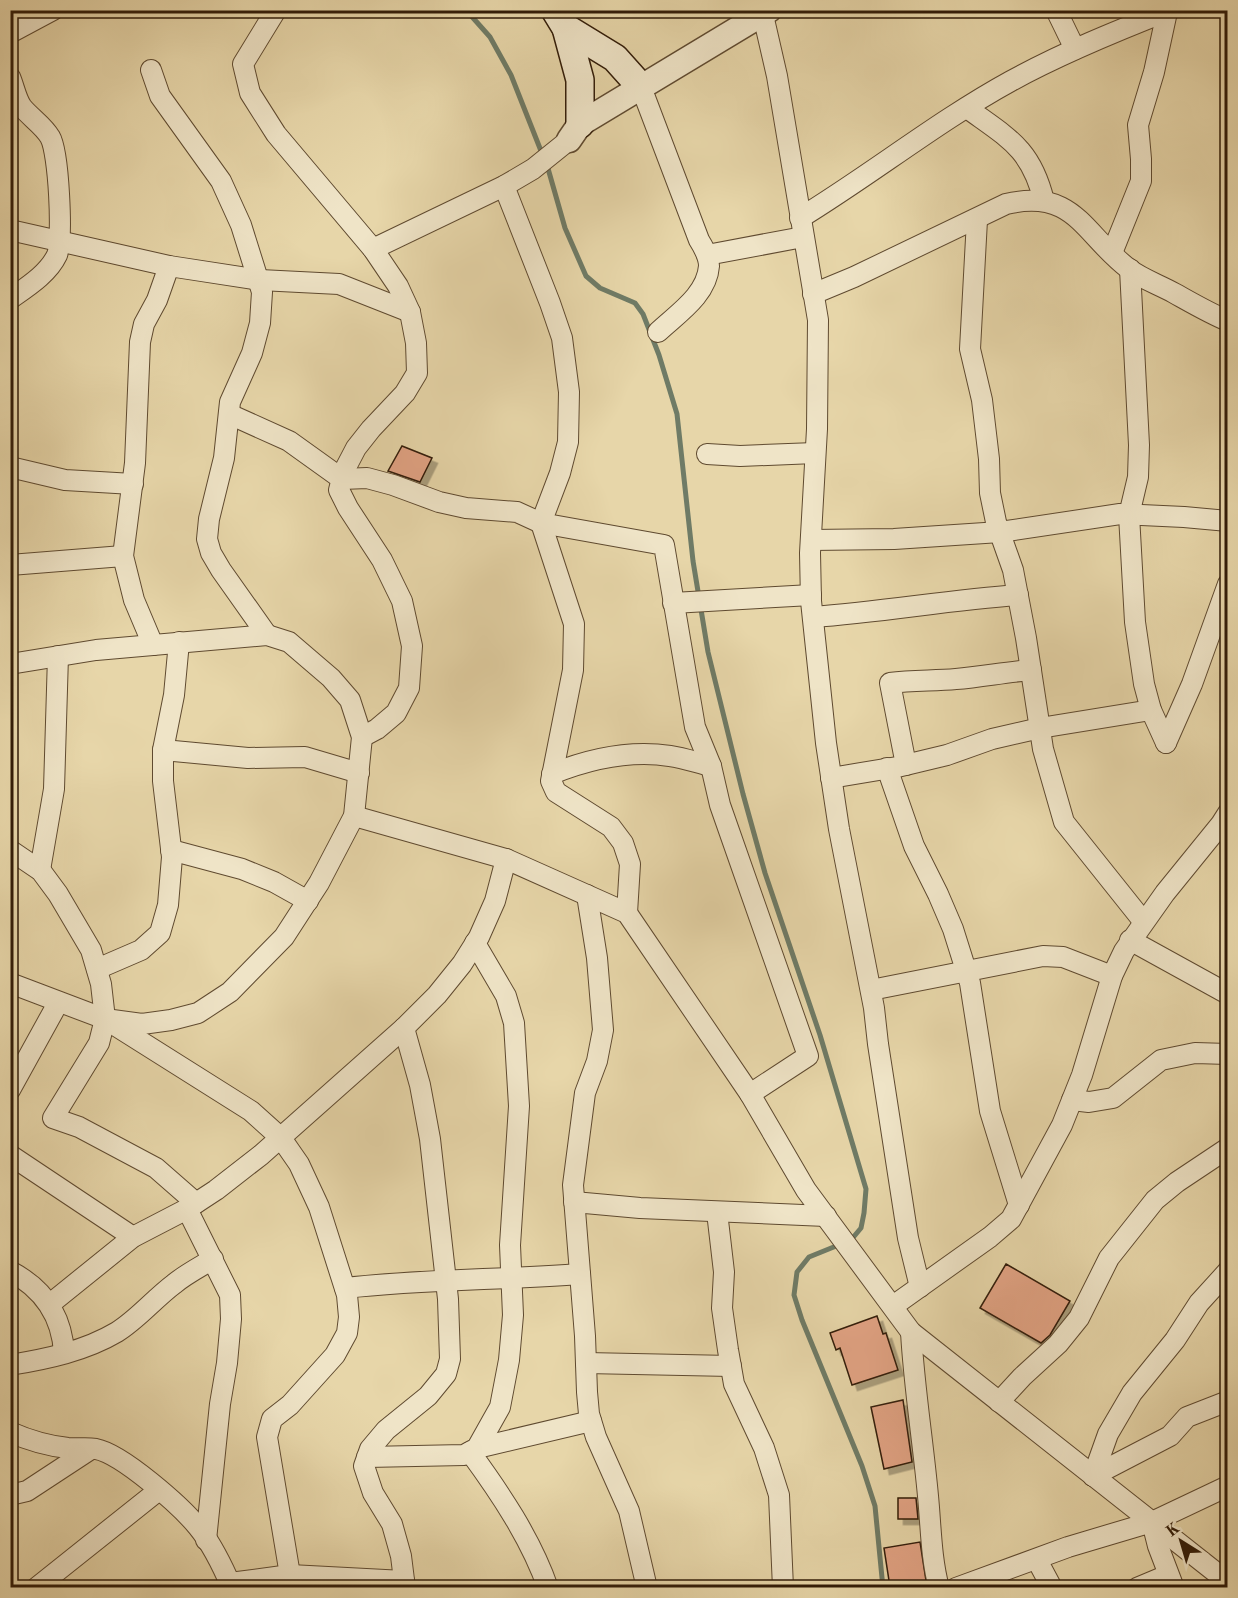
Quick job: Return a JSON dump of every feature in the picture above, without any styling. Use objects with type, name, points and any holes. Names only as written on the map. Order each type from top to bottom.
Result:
[{"type":"main road","points":[[560,19],[615,58],[641,87]]},
{"type":"main road","points":[[560,19],[580,80],[574,132]]},
{"type":"street","points":[[10,33],[53,10]]},
{"type":"street","points":[[276,10],[243,63],[250,93],[276,134],[373,249],[398,286],[410,312],[416,343],[417,373],[405,393],[356,448],[344,471],[339,490],[382,560],[402,601],[412,646],[409,688],[396,713],[377,729],[362,736]]},
{"type":"street","points":[[1056,10],[1075,49]]},
{"type":"street","points":[[707,255],[802,227],[837,195],[1011,80],[1075,49],[1169,11]]},
{"type":"street","points":[[1112,253],[1140,181],[1138,125],[1169,11]]},
{"type":"street","points":[[373,249],[504,186],[533,169],[574,132],[641,87],[764,12],[818,320],[811,595],[831,778],[871,990],[908,1238],[920,1287]]},
{"type":"street","points":[[151,70],[160,96],[221,181],[241,225],[260,280],[262,292],[260,323],[252,353],[230,402],[224,458],[209,519],[207,539],[211,553],[221,570],[267,635]]},
{"type":"street","points":[[10,77],[20,105],[51,137],[58,171],[60,242],[57,254],[50,266],[31,285],[10,299]]},
{"type":"street","points":[[641,87],[699,240],[707,255],[709,268],[699,294],[658,332]]},
{"type":"street","points":[[967,108],[1016,143],[1039,180],[1044,201]]},
{"type":"street","points":[[504,186],[562,338],[569,392],[568,442],[560,473],[541,523],[574,624],[573,669],[551,781],[556,792],[610,827],[622,843],[630,864],[627,913]]},
{"type":"street","points":[[813,294],[977,220],[1006,204],[1026,199],[1044,201],[1070,211],[1130,270],[1175,293],[1200,309],[1227,321]]},
{"type":"street","points":[[977,220],[969,329],[970,349],[982,400],[989,459],[990,493],[1018,595],[1043,749],[1064,822],[1143,921]]},
{"type":"street","points":[[10,231],[169,266],[260,280],[339,284],[410,312]]},
{"type":"street","points":[[153,645],[134,600],[123,556],[133,484],[140,342],[144,324],[157,300],[169,266]]},
{"type":"street","points":[[1130,270],[1139,445],[1138,477],[1129,515],[1135,622],[1143,684],[1151,710],[1166,743],[1192,684],[1227,584]]},
{"type":"street","points":[[229,414],[289,441],[342,479],[367,478],[439,502],[466,508],[517,512],[541,523],[664,545],[680,602],[695,727],[711,766],[720,806],[808,1056],[750,1095]]},
{"type":"street","points":[[707,454],[740,456],[815,453]]},
{"type":"street","points":[[10,467],[65,480],[133,484]]},
{"type":"street","points":[[811,540],[894,539],[1000,532],[1129,515],[1227,521]]},
{"type":"street","points":[[10,565],[123,556]]},
{"type":"street","points":[[680,602],[811,595]]},
{"type":"street","points":[[813,617],[1018,595]]},
{"type":"street","points":[[10,664],[96,650],[267,635],[289,642],[331,678],[350,700],[362,736],[354,816],[319,883],[285,937],[230,992],[198,1013],[142,1024],[105,1018],[58,1003],[10,983]]},
{"type":"street","points":[[97,969],[141,950],[160,933],[168,904],[171,850],[163,781],[163,750],[174,695],[180,642]]},
{"type":"street","points":[[40,870],[54,789],[58,656]]},
{"type":"street","points":[[1019,1205],[990,1111],[967,972],[945,912],[914,846],[896,767],[890,683],[908,680],[956,679],[1031,670]]},
{"type":"street","points":[[831,778],[896,767],[947,755],[993,739],[1040,728],[1151,710]]},
{"type":"street","points":[[163,750],[248,758],[305,757],[359,773]]},
{"type":"street","points":[[552,774],[579,763],[638,754],[670,756],[711,766]]},
{"type":"street","points":[[893,1306],[990,1237],[1011,1219],[1062,1125],[1112,976],[1130,940],[1221,824],[1227,813]]},
{"type":"street","points":[[354,816],[506,859],[627,913],[750,1095],[807,1190],[911,1332],[1227,1582]]},
{"type":"street","points":[[10,850],[40,870],[58,894],[91,950],[102,984],[105,1018],[99,1043],[53,1118],[79,1127],[156,1168],[191,1206],[230,1295],[231,1319],[206,1540]]},
{"type":"street","points":[[171,850],[242,869],[273,882],[308,901]]},
{"type":"street","points":[[50,1304],[133,1237],[216,1190],[281,1138],[404,1028],[437,995],[476,943],[495,902],[506,859]]},
{"type":"street","points":[[587,895],[597,958],[603,1030],[597,1061],[585,1093],[574,1175],[587,1392],[596,1437],[629,1511],[647,1587]]},
{"type":"street","points":[[1130,940],[1227,994]]},
{"type":"street","points":[[473,1450],[500,1407],[504,1389],[513,1315],[510,1245],[519,1106],[514,1023],[506,996],[476,943]]},
{"type":"street","points":[[871,990],[1042,956],[1063,957],[1112,976]]},
{"type":"street","points":[[10,1089],[58,1003]]},
{"type":"street","points":[[105,1018],[251,1111],[281,1138],[299,1164],[319,1207],[345,1288],[349,1317],[347,1333],[335,1355],[290,1406],[272,1419],[267,1437],[290,1575]]},
{"type":"street","points":[[10,1432],[24,1438],[66,1447],[98,1450],[124,1463],[159,1490],[199,1527],[231,1585],[290,1575],[405,1584],[401,1556],[392,1524],[373,1493],[364,1466],[370,1449],[386,1430],[428,1396],[446,1374],[450,1359],[446,1281],[430,1138],[420,1085],[404,1028]]},
{"type":"street","points":[[1072,1100],[1089,1102],[1113,1098],[1161,1060],[1195,1053],[1227,1054]]},
{"type":"street","points":[[999,1402],[1058,1344],[1079,1318],[1109,1258],[1155,1200],[1227,1148]]},
{"type":"street","points":[[10,1155],[133,1237]]},
{"type":"street","points":[[574,1202],[717,1212],[826,1216]]},
{"type":"street","points":[[717,1212],[724,1272],[722,1308],[734,1384],[764,1448],[779,1496],[783,1587]]},
{"type":"street","points":[[14,1362],[87,1347],[117,1332],[137,1318],[174,1284],[213,1258]]},
{"type":"street","points":[[10,1270],[21,1276],[50,1304],[63,1333],[64,1353]]},
{"type":"street","points":[[1093,1476],[1108,1434],[1132,1393],[1175,1340],[1199,1303],[1227,1271]]},
{"type":"street","points":[[345,1288],[398,1282],[512,1279],[580,1274]]},
{"type":"street","points":[[911,1332],[913,1376],[935,1574],[939,1587]]},
{"type":"street","points":[[586,1363],[731,1366]]},
{"type":"street","points":[[1093,1476],[1170,1436],[1187,1417],[1227,1401]]},
{"type":"street","points":[[367,1457],[464,1455],[473,1450],[591,1421]]},
{"type":"street","points":[[10,1496],[27,1491],[91,1449]]},
{"type":"street","points":[[473,1450],[531,1550],[548,1587]]},
{"type":"street","points":[[956,1587],[1152,1522],[1227,1486]]},
{"type":"street","points":[[36,1587],[159,1490]]},
{"type":"street","points":[[1137,1587],[1171,1581],[1152,1522]]},
{"type":"street","points":[[1037,1560],[1052,1587]]},
{"type":"building","points":[[402,446],[432,458],[420,482],[388,471]]},
{"type":"building","points":[[1006,1264],[1070,1301],[1050,1335],[1041,1343],[980,1308]]},
{"type":"building","points":[[877,1316],[883,1334],[886,1333],[898,1370],[852,1385],[840,1348],[836,1350],[830,1333]]},
{"type":"building","points":[[903,1400],[912,1462],[884,1469],[871,1407]]},
{"type":"building","points":[[898,1498],[916,1498],[918,1519],[898,1519]]},
{"type":"building","points":[[920,1542],[927,1587],[890,1587],[884,1548]]},
{"type":"waterway","points":[[466,10],[490,37],[511,75],[543,156]]},
{"type":"waterway","points":[[547,165],[565,228],[586,276],[600,288],[635,303],[643,314],[659,355],[677,414],[693,561],[708,652],[743,794],[765,873],[820,1035],[866,1189],[861,1228],[851,1240],[809,1257],[797,1272],[794,1295],[802,1320],[862,1466],[875,1506],[883,1588]]}]
